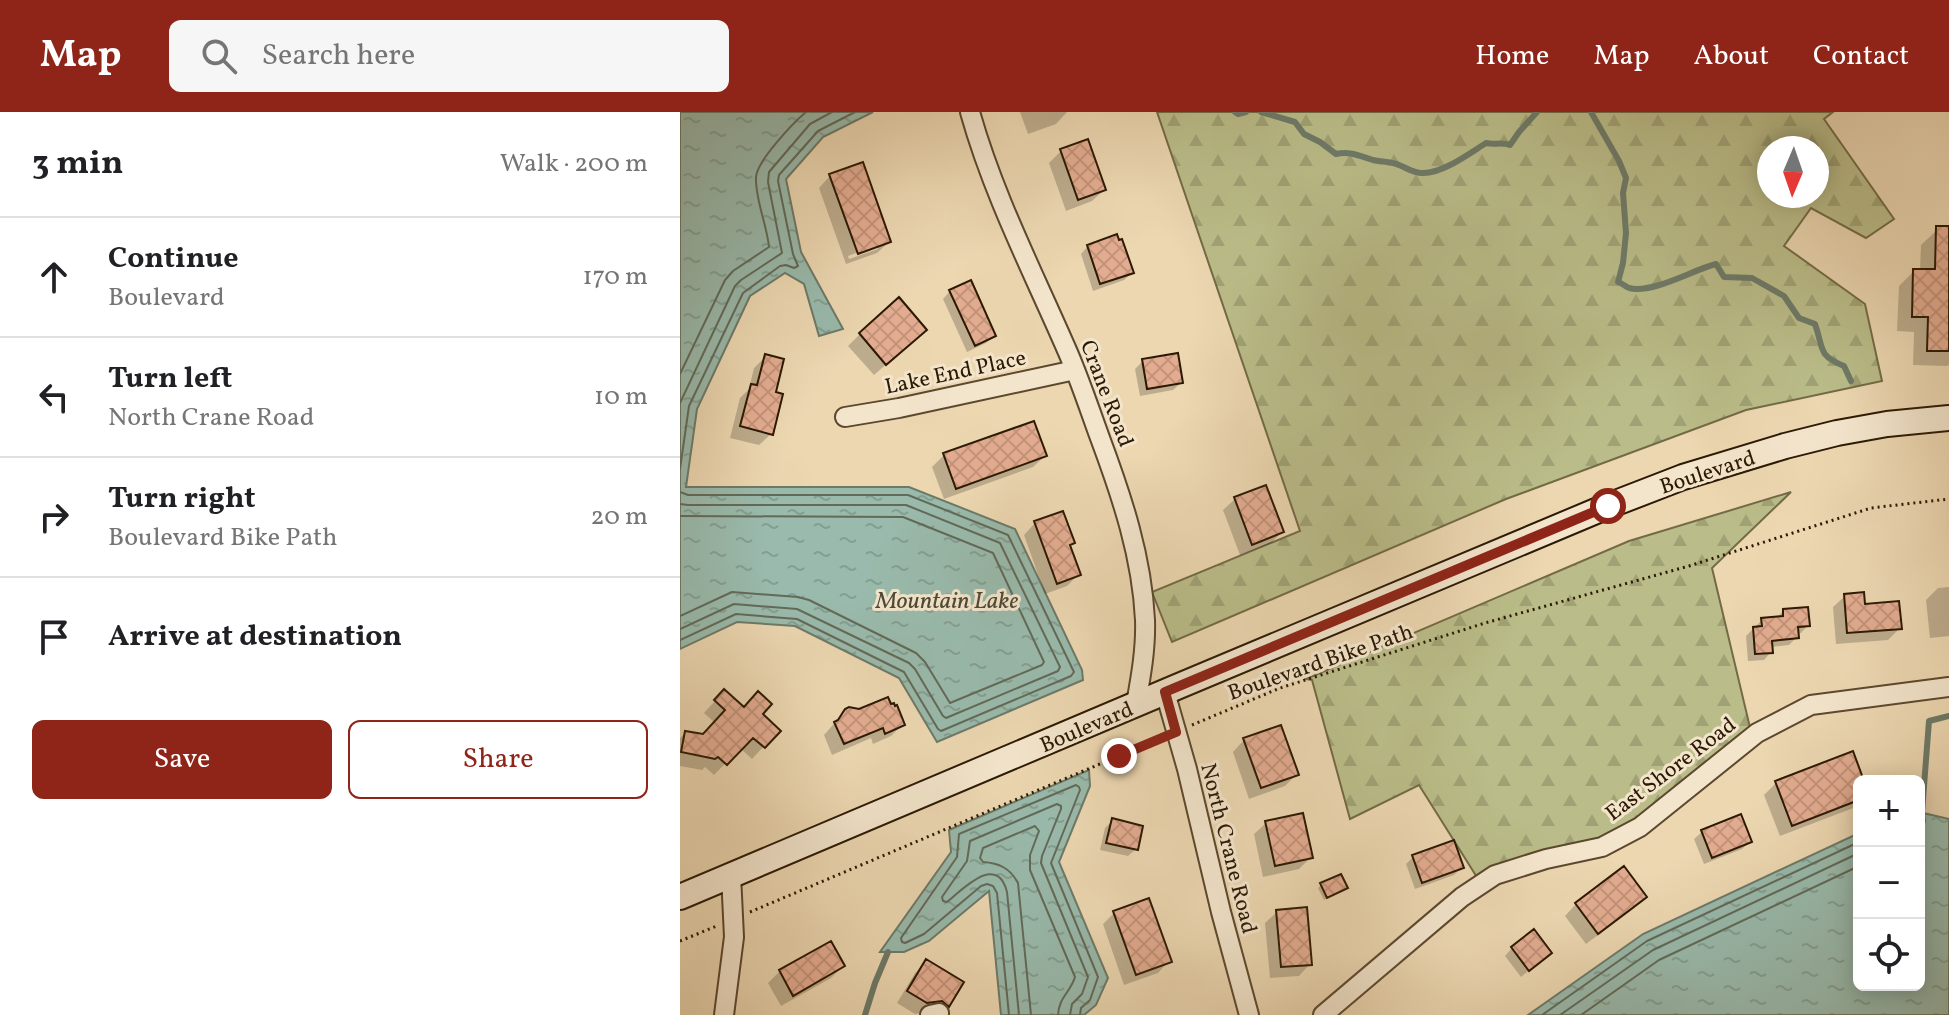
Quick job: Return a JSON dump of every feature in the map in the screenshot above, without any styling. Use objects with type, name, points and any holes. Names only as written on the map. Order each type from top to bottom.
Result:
[{"type":"main road","name":"Boulevard","points":[[680,897],[1683,477],[1837,433],[1949,418]]},
{"type":"street","name":"Crane Road","points":[[970,112],[1006,214],[1075,370],[1112,471],[1134,545],[1145,622],[1143,668],[1136,704]]},
{"type":"street","name":"Lake End Place","points":[[845,417],[1075,370]]},
{"type":"street","name":"East Shore Road","points":[[1323,1015],[1462,897],[1495,875],[1546,859],[1602,847],[1640,827],[1757,733],[1811,705],[1949,687]]},
{"type":"street","name":"North Crane Road","points":[[1165,692],[1249,1015]]},
{"type":"street","points":[[724,1015],[734,937],[731,875]]},
{"type":"path","name":"Boulevard Bike Path","points":[[680,941],[1280,688],[1485,623],[1689,566],[1871,508],[1949,499]]},
{"type":"green space","points":[[1157,112],[1833,112],[1824,119],[1894,219],[1866,238],[1811,208],[1784,246],[1865,304],[1882,381],[1746,410],[1506,499],[1172,642],[1152,592],[1300,531]]},
{"type":"green space","points":[[1791,492],[1712,568],[1753,740],[1620,836],[1480,882],[1419,785],[1350,819],[1312,680],[1306,679],[1629,541]]},
{"type":"water","name":"Mountain Lake","points":[[680,112],[873,112],[823,137],[786,179],[801,252],[843,329],[819,336],[804,284],[785,273],[750,296],[697,409],[686,487],[909,487],[1015,529],[1082,670],[1083,680],[937,742],[899,678],[795,626],[737,622],[680,649]]},
{"type":"water","points":[[1089,770],[1090,786],[1059,862],[1108,978],[1096,1005],[1084,1015],[1001,1015],[989,891],[929,941],[904,952],[880,952],[951,852],[949,830]]},
{"type":"water","points":[[1925,813],[1949,819],[1949,1015],[1528,1015],[1643,934],[1853,836],[1853,991],[1925,991]]},
{"type":"building","points":[[1088,139],[1106,190],[1078,200],[1060,149]]},
{"type":"building","points":[[863,162],[891,242],[858,254],[829,174]]},
{"type":"building","points":[[1936,226],[1949,226],[1949,351],[1927,351],[1928,317],[1912,317],[1913,269],[1935,269]]},
{"type":"building","points":[[1117,234],[1119,240],[1122,239],[1134,273],[1100,284],[1087,245]]},
{"type":"building","points":[[971,280],[996,336],[975,346],[949,290]]},
{"type":"building","points":[[899,297],[927,330],[886,365],[859,333]]},
{"type":"building","points":[[1178,353],[1183,383],[1147,389],[1142,359]]},
{"type":"building","points":[[765,354],[784,359],[776,392],[783,394],[773,435],[740,426],[751,384],[757,385]]},
{"type":"building","points":[[1034,421],[1047,456],[956,489],[943,453]]},
{"type":"building","points":[[1266,485],[1284,532],[1252,545],[1234,497]]},
{"type":"building","points":[[1063,511],[1075,543],[1070,545],[1081,575],[1057,584],[1034,521]]},
{"type":"building","points":[[1864,592],[1865,604],[1899,601],[1902,629],[1847,633],[1844,594]]},
{"type":"building","points":[[1808,607],[1810,626],[1798,627],[1799,638],[1772,641],[1773,653],[1755,654],[1753,627],[1762,626],[1761,618],[1783,616],[1783,609]]},
{"type":"building","points":[[724,689],[744,707],[758,691],[772,704],[763,714],[781,731],[765,748],[753,738],[727,765],[718,757],[681,752],[685,731],[703,734],[725,710],[714,700]]},
{"type":"building","points":[[888,697],[891,704],[897,705],[905,725],[885,734],[883,728],[844,744],[834,722],[845,709],[859,709]]},
{"type":"building","points":[[1281,725],[1299,775],[1261,788],[1243,738]]},
{"type":"building","points":[[1853,751],[1862,775],[1853,775],[1853,802],[1792,826],[1775,781]]},
{"type":"building","points":[[1303,813],[1313,858],[1275,866],[1265,821]]},
{"type":"building","points":[[1741,814],[1752,842],[1712,858],[1701,830]]},
{"type":"building","points":[[1112,818],[1143,826],[1138,850],[1106,843]]},
{"type":"building","points":[[1454,840],[1464,868],[1422,883],[1412,855]]},
{"type":"building","points":[[1624,866],[1647,897],[1598,934],[1575,903]]},
{"type":"building","points":[[1341,874],[1348,888],[1327,898],[1320,883]]},
{"type":"building","points":[[1149,898],[1172,962],[1136,975],[1113,911]]},
{"type":"building","points":[[1307,907],[1312,965],[1281,967],[1276,910]]},
{"type":"building","points":[[1534,929],[1552,953],[1529,971],[1511,947]]},
{"type":"building","points":[[831,941],[845,966],[793,996],[779,970]]},
{"type":"building","points":[[926,959],[964,982],[949,1007],[942,1001],[927,1003],[907,991]]},
{"type":"waterway","points":[[1235,112],[1246,112]]},
{"type":"waterway","points":[[1261,112],[1295,122],[1304,134],[1336,154],[1355,154],[1422,173],[1447,167],[1486,143],[1510,145],[1537,112]]},
{"type":"waterway","points":[[1591,112],[1626,178],[1623,193],[1626,233],[1618,282],[1629,288],[1649,288],[1716,264],[1724,277],[1752,278],[1784,296],[1799,318],[1815,324],[1825,354],[1844,366],[1851,381]]},
{"type":"waterway","points":[[1925,775],[1929,721],[1949,716]]},
{"type":"waterway","points":[[865,1015],[888,952]]},
{"type":"route","points":[[1119,756],[1176,732],[1165,692],[1608,506]]}]
